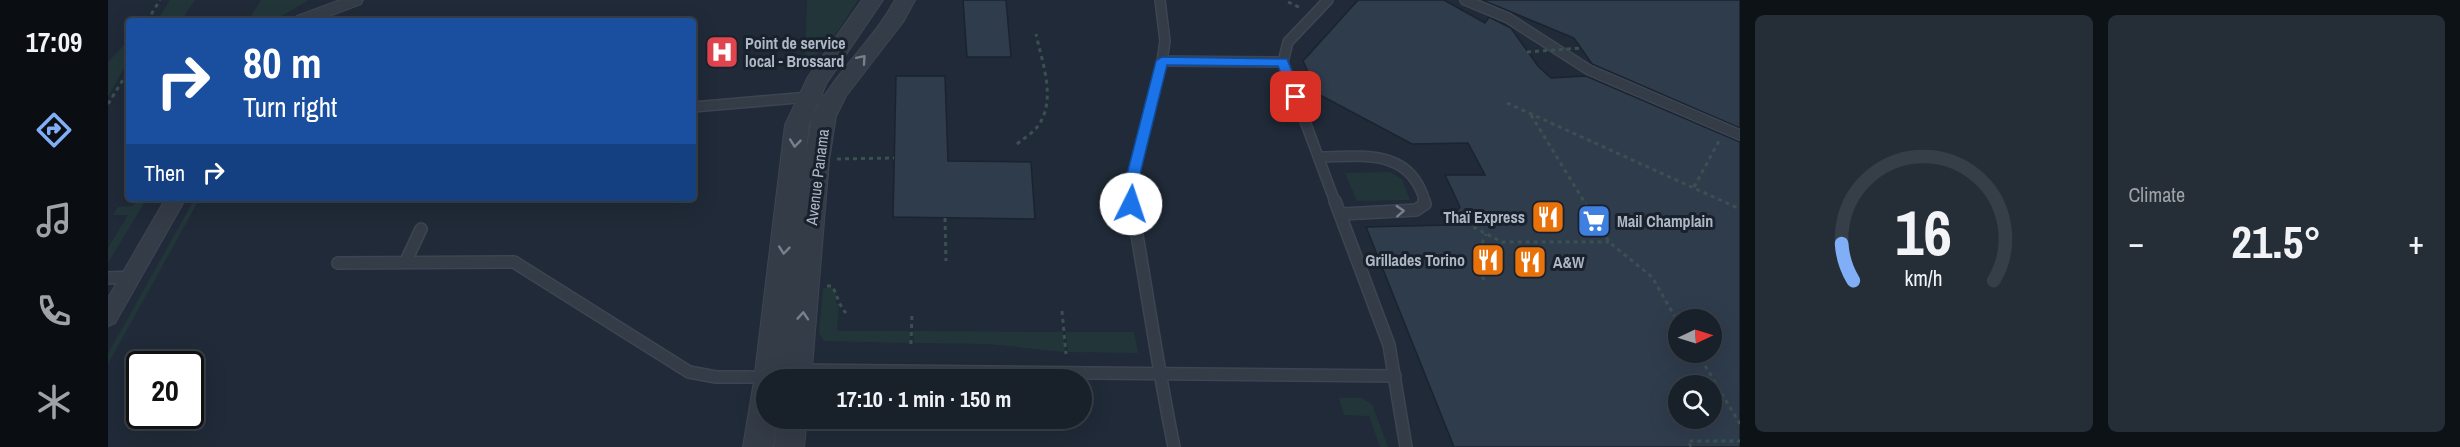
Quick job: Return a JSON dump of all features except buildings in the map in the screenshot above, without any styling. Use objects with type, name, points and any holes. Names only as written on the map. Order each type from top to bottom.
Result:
[{"type":"street","points":[[305,18],[335,0]]},
{"type":"street","points":[[307,18],[355,0]]},
{"type":"street","name":"Avenue Panama","points":[[781,369],[824,116],[816,82],[873,0]]},
{"type":"street","name":"Avenue Panama","points":[[819,99],[855,66],[896,17],[905,0]]},
{"type":"street","points":[[108,317],[174,201]]},
{"type":"street","name":"Avenue Panama","points":[[758,447],[764,429]]},
{"type":"street","points":[[789,447],[791,429]]},
{"type":"lane","points":[[1160,0],[1165,41],[1162,61],[1130,190],[1151,311],[1159,375],[1174,447]]},
{"type":"lane","points":[[1328,0],[1288,42],[1283,62],[1342,214],[1389,345],[1406,447]]},
{"type":"lane","points":[[1465,0],[1508,18],[1588,70],[1740,135]]},
{"type":"lane","points":[[1162,61],[1283,62]]},
{"type":"lane","points":[[696,107],[819,99]]},
{"type":"lane","points":[[1320,157],[1369,157],[1395,161],[1416,177],[1423,191],[1425,204],[1416,210],[1342,214]]},
{"type":"lane","points":[[406,261],[421,229]]},
{"type":"lane","points":[[338,263],[514,262],[689,372],[716,377],[756,377]]},
{"type":"lane","points":[[108,278],[131,277]]},
{"type":"lane","points":[[1092,375],[1395,376]]},
{"type":"path","points":[[149,18],[160,0]]},
{"type":"path","points":[[1288,2],[1301,8]]},
{"type":"path","points":[[1017,144],[1038,126],[1046,108],[1046,90],[1036,34]]},
{"type":"path","points":[[1527,52],[1581,48]]},
{"type":"path","points":[[108,104],[126,75]]},
{"type":"path","points":[[1508,103],[1740,209]]},
{"type":"path","points":[[1531,115],[1609,242],[1652,277],[1670,309]]},
{"type":"path","points":[[1694,187],[1720,139]]},
{"type":"path","points":[[832,159],[894,158]]},
{"type":"path","points":[[1452,216],[1502,242],[1609,242]]},
{"type":"path","points":[[945,218],[946,261]]},
{"type":"path","points":[[1484,280],[1475,259],[1486,234]]},
{"type":"path","points":[[821,286],[832,286],[837,294],[837,302],[846,313]]},
{"type":"path","points":[[1062,311],[1066,354]]},
{"type":"path","points":[[911,344],[912,312]]},
{"type":"path","points":[[1704,363],[1740,424]]},
{"type":"path","points":[[1691,447],[1688,441],[1740,441]]},
{"type":"green space","points":[[170,0],[195,0],[183,18],[159,18]]},
{"type":"green space","points":[[261,0],[309,0],[278,18],[250,18]]},
{"type":"green space","points":[[807,0],[858,0],[837,32],[800,73],[805,59]]},
{"type":"green space","points":[[126,43],[126,64],[108,97],[108,62]]},
{"type":"green space","points":[[1390,172],[1402,179],[1410,200],[1357,201],[1345,173]]},
{"type":"green space","points":[[136,201],[145,201],[108,263],[108,248],[128,215],[113,215],[118,207],[133,206]]},
{"type":"green space","points":[[193,201],[198,201],[108,364],[108,354]]},
{"type":"green space","points":[[823,288],[832,288],[836,294],[836,303],[839,305],[837,331],[910,331],[910,343],[824,341],[819,333]]},
{"type":"green space","points":[[913,331],[1063,332],[1065,352],[988,344],[914,343]]},
{"type":"green space","points":[[1066,332],[1134,332],[1138,353],[1068,352]]},
{"type":"green space","points":[[1339,398],[1361,398],[1372,404],[1388,447],[1380,447],[1369,416],[1344,415]]},
{"type":"place","name":"Point de service local - Brossard","points":[[722,52]]},
{"type":"place","name":"Thaï Express","points":[[1548,217]]},
{"type":"place","name":"Mail Champlain","points":[[1594,221]]},
{"type":"place","name":"Grillades Torino","points":[[1488,260]]},
{"type":"place","name":"A&W","points":[[1530,262]]},
{"type":"route","points":[[1131,204],[1130,190],[1162,61],[1283,62],[1296,97]]}]
